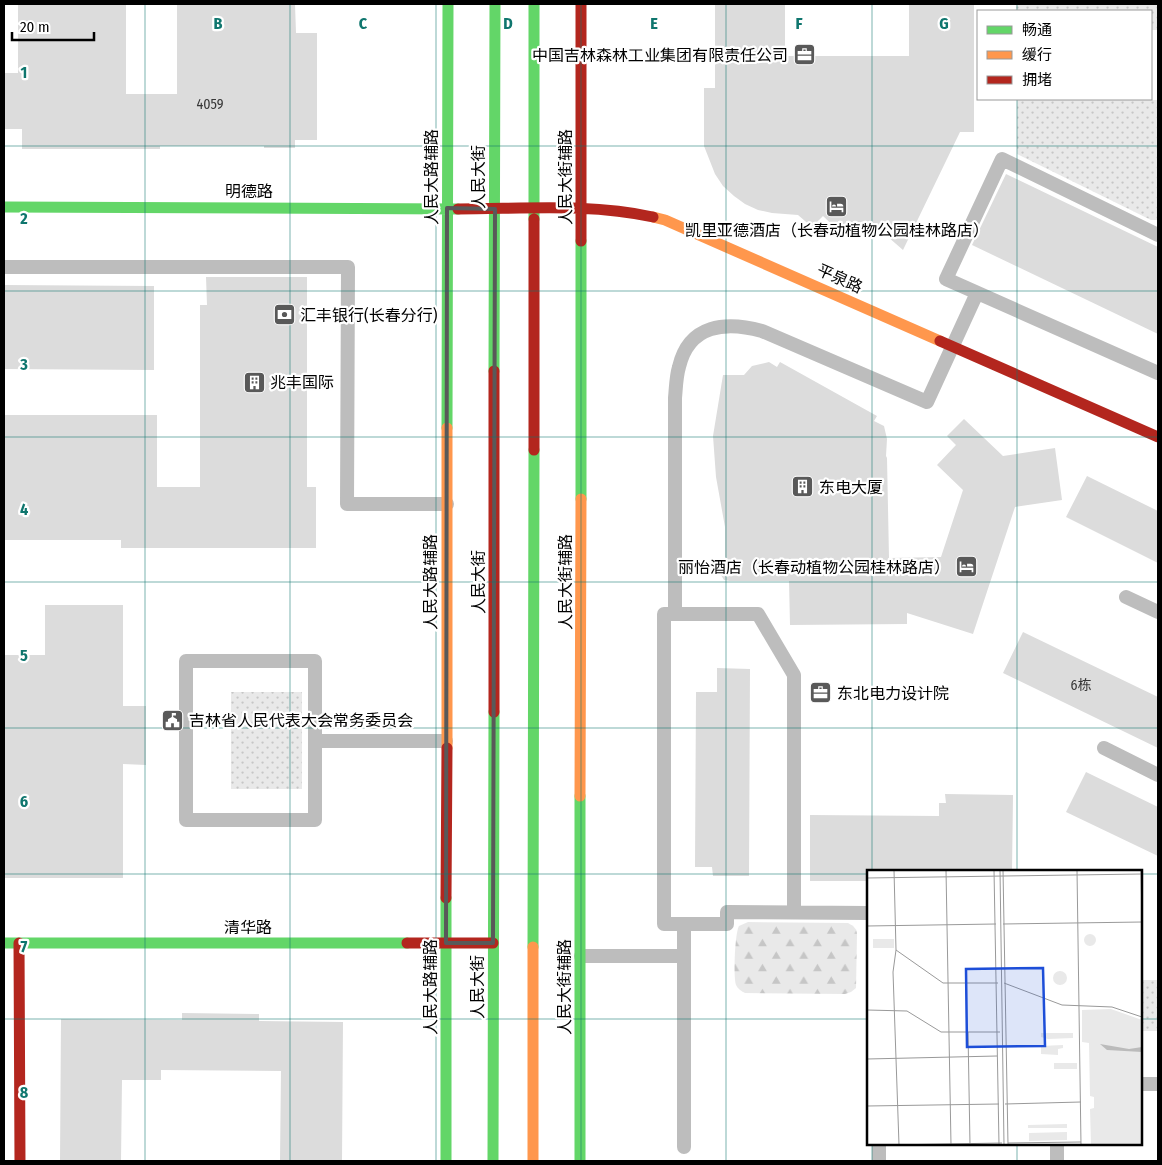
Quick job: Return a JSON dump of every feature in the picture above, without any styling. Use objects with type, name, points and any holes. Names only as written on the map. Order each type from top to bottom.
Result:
[{"type":"main road","name":"人民大路辅路","points":[[446,1161],[448,4]]},
{"type":"main road","name":"人民大街","points":[[493,1161],[495,4]]},
{"type":"main road","points":[[533,1161],[534,4]]},
{"type":"main road","name":"人民大街辅路","points":[[580,1161],[582,4]]},
{"type":"main road","name":"明德路","points":[[4,207],[495,209]]},
{"type":"main road","name":"平泉路","points":[[495,209],[581,209],[621,212],[665,220],[1158,437]]},
{"type":"main road","name":"清华路","points":[[4,943],[493,943]]},
{"type":"main road","points":[[19,943],[20,1161]]},
{"type":"lane","points":[[1158,235],[1002,159],[946,279],[1158,374]]},
{"type":"lane","points":[[4,267],[348,267],[348,504],[447,504]]},
{"type":"lane","points":[[675,614],[675,398],[682,356],[697,337],[708,330],[720,326],[740,325],[762,331],[927,402],[977,293]]},
{"type":"lane","points":[[1126,597],[1158,612]]},
{"type":"lane","points":[[794,912],[794,675],[758,614],[664,614],[664,924],[727,924],[727,912],[867,913]]},
{"type":"lane","points":[[186,661],[316,661],[315,742],[315,820],[186,820],[186,661]]},
{"type":"lane","points":[[315,742],[446,741]]},
{"type":"lane","points":[[1104,748],[1158,775]]},
{"type":"lane","points":[[684,924],[684,1147]]},
{"type":"lane","points":[[581,956],[684,956]]},
{"type":"lane","points":[[1142,1084],[1158,1084]]},
{"type":"lane","points":[[879,1145],[879,1161]]},
{"type":"lane","points":[[1057,1145],[1057,1161]]},
{"type":"highlighted area","points":[[447,208],[495,209],[493,943],[446,943]]},
{"type":"green space","points":[[1016,4],[1158,4],[1158,30],[1152,30],[1152,10],[1016,10]]},
{"type":"green space","points":[[1017,100],[1158,100],[1158,220],[1151,220],[1017,154]]},
{"type":"green space","points":[[231,692],[302,692],[302,789],[231,789]]},
{"type":"green space","points":[[748,922],[850,924],[857,933],[856,988],[845,994],[745,993],[736,985],[735,964],[739,926]]},
{"type":"green space","points":[[1142,980],[1158,980],[1158,1031],[1142,1031]]},
{"type":"building","points":[[18,4],[126,4],[126,94],[177,94],[177,4],[295,4],[296,33],[317,33],[317,140],[295,140],[295,148],[264,148],[264,146],[160,146],[160,149],[22,149],[22,129],[4,129],[4,73],[18,73]]},
{"type":"building","name":"中国吉林森林工业集团有限责任公司","points":[[715,4],[785,4],[785,56],[909,56],[909,4],[974,4],[974,132],[960,132],[903,250],[880,230],[849,230],[844,236],[823,216],[812,227],[798,215],[758,210],[745,204],[723,186],[715,174],[704,146],[704,88],[715,88]]},
{"type":"building","points":[[1006,174],[1158,247],[1158,334],[972,245]]},
{"type":"building","name":"兆丰国际","points":[[206,277],[307,277],[307,487],[316,487],[316,548],[121,548],[121,540],[4,540],[4,415],[157,415],[157,487],[200,487],[200,305],[207,305]]},
{"type":"building","points":[[4,285],[154,286],[154,370],[4,369]]},
{"type":"building","name":"东电大厦","points":[[769,362],[777,367],[780,362],[877,416],[874,421],[884,426],[887,439],[889,558],[941,557],[963,490],[937,465],[956,445],[947,436],[964,419],[1003,456],[1055,448],[1062,500],[1015,507],[973,634],[907,613],[907,624],[790,625],[789,581],[724,580],[719,566],[725,561],[725,527],[716,477],[713,436],[723,375],[744,375],[752,366]]},
{"type":"building","points":[[1087,476],[1158,511],[1158,563],[1066,517]]},
{"type":"building","points":[[45,605],[123,605],[123,706],[146,706],[146,765],[123,764],[123,878],[4,878],[4,655],[45,655]]},
{"type":"building","points":[[1023,632],[1158,697],[1158,748],[1003,673]]},
{"type":"building","points":[[717,668],[750,669],[749,876],[713,876],[712,867],[695,867],[696,692],[717,692]]},
{"type":"building","points":[[1086,772],[1158,807],[1158,856],[1066,812]]},
{"type":"building","points":[[945,794],[1013,795],[1012,870],[867,870],[867,881],[810,881],[810,815],[939,816],[939,803],[946,803]]},
{"type":"building","points":[[182,1013],[259,1014],[259,1021],[343,1022],[342,1161],[280,1161],[281,1071],[161,1070],[161,1080],[122,1080],[121,1161],[60,1161],[61,1019],[182,1020]]},
{"type":"traffic: fast","points":[[447,428],[448,4]]},
{"type":"traffic: fast","points":[[494,371],[495,4]]},
{"type":"traffic: fast","points":[[534,4],[534,219]]},
{"type":"traffic: fast","points":[[4,207],[458,209]]},
{"type":"traffic: fast","points":[[581,241],[581,499]]},
{"type":"traffic: fast","points":[[533,947],[534,450]]},
{"type":"traffic: fast","points":[[493,1161],[494,712]]},
{"type":"traffic: fast","points":[[580,796],[580,1161]]},
{"type":"traffic: fast","points":[[446,898],[446,1161]]},
{"type":"traffic: fast","points":[[4,943],[407,943]]},
{"type":"traffic: slow","points":[[653,217],[665,220],[940,341]]},
{"type":"traffic: slow","points":[[447,428],[447,748]]},
{"type":"traffic: slow","points":[[580,796],[581,499]]},
{"type":"traffic: slow","points":[[533,947],[533,1161]]},
{"type":"traffic: jam","points":[[581,4],[581,241]]},
{"type":"traffic: jam","points":[[458,209],[580,208],[653,217]]},
{"type":"traffic: jam","points":[[534,219],[534,450]]},
{"type":"traffic: jam","points":[[940,341],[1158,437]]},
{"type":"traffic: jam","points":[[494,371],[494,712]]},
{"type":"traffic: jam","points":[[446,898],[447,748]]},
{"type":"traffic: jam","points":[[19,943],[20,1161]]},
{"type":"traffic: jam","points":[[407,943],[493,943]]},
{"type":"place","name":"中国吉林森林工业集团有限责任公司","points":[[804,55]]},
{"type":"place","name":"凯里亚德酒店（长春动植物公园桂林路店）","points":[[837,206]]},
{"type":"place","name":"汇丰银行(长春分行)","points":[[284,315]]},
{"type":"place","name":"兆丰国际","points":[[254,382]]},
{"type":"place","name":"东电大厦","points":[[803,487]]},
{"type":"place","name":"丽怡酒店（长春动植物公园桂林路店）","points":[[966,567]]},
{"type":"place","name":"东北电力设计院","points":[[821,693]]},
{"type":"place","name":"吉林省人民代表大会常务委员会","points":[[173,720]]}]
